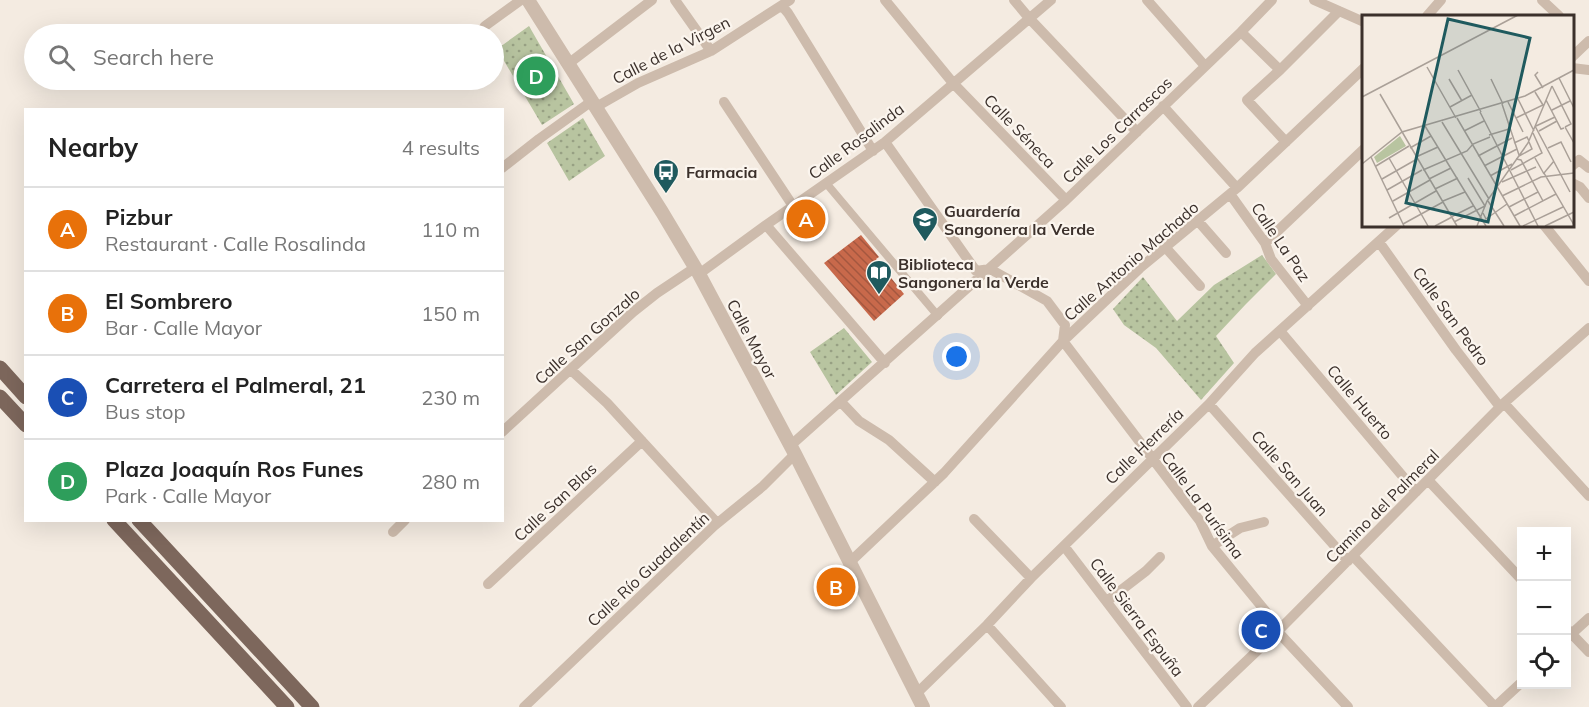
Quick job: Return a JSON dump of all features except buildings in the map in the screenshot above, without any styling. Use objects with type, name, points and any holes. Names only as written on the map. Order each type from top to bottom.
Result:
[{"type":"main road","points":[[0,368],[24,395]]},
{"type":"main road","points":[[0,397],[24,422]]},
{"type":"main road","points":[[116,522],[287,707]]},
{"type":"main road","points":[[141,522],[312,707]]},
{"type":"street","points":[[488,24],[521,0]]},
{"type":"street","name":"Calle Mayor","points":[[528,0],[698,271],[793,450],[923,707]]},
{"type":"street","points":[[568,64],[652,0]]},
{"type":"street","points":[[675,0],[711,51]]},
{"type":"street","name":"Calle Séneca","points":[[885,0],[953,83],[1066,200]]},
{"type":"street","points":[[1014,0],[1137,132]]},
{"type":"street","name":"Calle Rosalinda","points":[[698,271],[885,142],[1051,0]]},
{"type":"street","points":[[1147,0],[1205,66]]},
{"type":"street","name":"Calle Los Carrascos","points":[[793,450],[841,402],[1066,200],[1272,0]]},
{"type":"street","points":[[1314,0],[1362,21]]},
{"type":"street","points":[[1428,15],[1441,0]]},
{"type":"street","points":[[1542,0],[1558,15]]},
{"type":"street","points":[[786,3],[788,13],[873,151]]},
{"type":"street","name":"Calle de la Virgen","points":[[504,166],[539,138],[594,104],[711,51],[786,3]]},
{"type":"street","points":[[1286,142],[1247,100],[1339,11]]},
{"type":"street","points":[[1241,32],[1280,70]]},
{"type":"street","points":[[1574,55],[1589,41]]},
{"type":"street","points":[[1574,68],[1589,70]]},
{"type":"street","name":"Calle Antonio Machado","points":[[850,562],[935,482],[1063,340],[1140,268],[1234,191],[1362,70]]},
{"type":"street","points":[[724,102],[793,206]]},
{"type":"street","name":"Calle La Paz","points":[[1163,106],[1234,191],[1265,243],[1271,260],[1308,306]]},
{"type":"street","name":"Calle La Purísima","points":[[885,142],[976,271],[990,269],[1047,301],[1065,325],[1063,340],[1200,521],[1212,546],[1279,631],[1348,707]]},
{"type":"street","points":[[1265,243],[1362,151]]},
{"type":"street","points":[[1574,164],[1579,160],[1589,168]]},
{"type":"street","points":[[826,183],[938,316]]},
{"type":"street","points":[[1574,184],[1580,187],[1589,198]]},
{"type":"street","points":[[1198,221],[1226,253]]},
{"type":"street","points":[[766,225],[885,363]]},
{"type":"street","name":"Calle Herrería","points":[[916,693],[987,626],[1031,578],[1209,404],[1255,353],[1396,226]]},
{"type":"street","points":[[1545,226],[1589,281]]},
{"type":"street","name":"Calle San Pedro","points":[[1379,242],[1456,350],[1502,405],[1589,496]]},
{"type":"street","points":[[1166,248],[1200,286]]},
{"type":"street","name":"Calle San Gonzalo","points":[[504,430],[633,312],[657,293],[698,271]]},
{"type":"street","name":"Camino del Palmeral","points":[[1205,705],[1502,405],[1589,328]]},
{"type":"street","name":"Calle Huerto","points":[[1280,331],[1416,492]]},
{"type":"street","points":[[571,370],[607,404],[717,524]]},
{"type":"street","points":[[841,402],[859,421],[889,440],[935,482]]},
{"type":"street","name":"Calle San Juan","points":[[1209,404],[1351,559],[1495,707]]},
{"type":"street","name":"Calle San Blas","points":[[488,584],[642,441]]},
{"type":"street","name":"Calle Río Guadalentín","points":[[524,707],[717,524],[763,486],[793,450]]},
{"type":"street","points":[[1428,480],[1517,576]]},
{"type":"street","points":[[974,519],[1031,578]]},
{"type":"street","points":[[393,532],[403,522]]},
{"type":"street","points":[[1212,546],[1240,528],[1264,522]]},
{"type":"street","name":"Calle Sierra Espuña","points":[[1064,546],[1187,707]]},
{"type":"street","points":[[1107,602],[1160,557]]},
{"type":"street","points":[[1571,631],[1589,618]]},
{"type":"street","points":[[987,626],[1061,707]]},
{"type":"street","points":[[1570,635],[1589,652]]},
{"type":"street","points":[[1495,707],[1517,686]]},
{"type":"green space","points":[[529,26],[574,104],[542,125],[504,61],[504,44]]},
{"type":"green space","points":[[583,118],[605,156],[569,181],[547,143]]},
{"type":"green space","points":[[1262,255],[1276,274],[1216,336],[1234,363],[1201,400],[1156,348],[1124,325],[1113,309],[1143,277],[1177,321],[1214,285]]},
{"type":"green space","points":[[844,328],[872,362],[836,395],[810,352]]},
{"type":"place","name":"Plaza Joaquín Ros Funes","points":[[536,76]]},
{"type":"place","name":"Farmacia","points":[[666,195]]},
{"type":"place","name":"Pizbur","points":[[806,219]]},
{"type":"place","name":"Guardería Sangonera la Verde","points":[[925,243]]},
{"type":"place","name":"Biblioteca Sangonera la Verde","points":[[879,296]]},
{"type":"place","name":"El Sombrero","points":[[836,587]]},
{"type":"place","name":"Carretera el Palmeral, 21","points":[[1261,630]]}]
